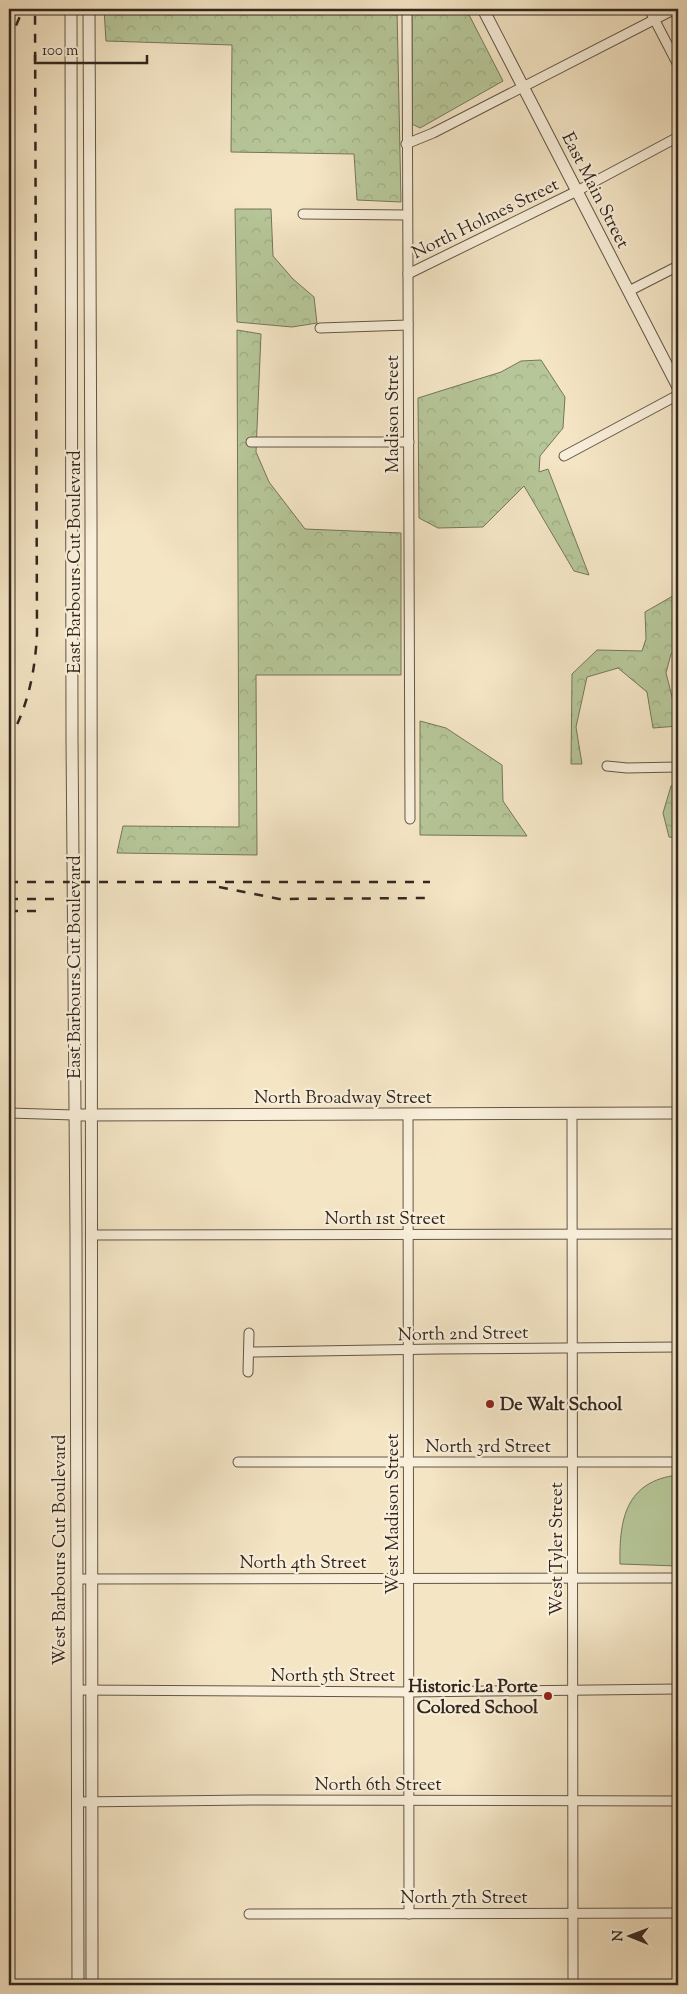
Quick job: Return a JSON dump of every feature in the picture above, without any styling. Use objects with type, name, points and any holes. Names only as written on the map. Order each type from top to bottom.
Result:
[{"type":"street","name":"East Barbours Cut Boulevard","points":[[71,9],[74,1114]]},
{"type":"street","name":"East Barbours Cut Boulevard","points":[[89,9],[91,1115]]},
{"type":"street","name":"Madison Street","points":[[407,9],[410,819]]},
{"type":"street","name":"East Main Street","points":[[483,9],[678,387]]},
{"type":"street","points":[[649,9],[678,66]]},
{"type":"street","points":[[406,144],[433,133],[675,9]]},
{"type":"street","name":"North Holmes Street","points":[[408,274],[577,191],[678,137]]},
{"type":"street","points":[[71,214],[90,213]]},
{"type":"street","points":[[303,214],[407,215]]},
{"type":"street","points":[[629,291],[678,266]]},
{"type":"street","points":[[320,328],[408,325]]},
{"type":"street","points":[[72,344],[90,344]]},
{"type":"street","points":[[564,456],[678,395]]},
{"type":"street","points":[[252,442],[409,442]]},
{"type":"street","points":[[72,515],[91,516]]},
{"type":"street","points":[[72,737],[91,736]]},
{"type":"street","points":[[607,766],[627,768],[678,767]]},
{"type":"street","points":[[73,920],[92,920]]},
{"type":"street","name":"North Broadway Street","points":[[9,1113],[91,1115],[678,1113]]},
{"type":"street","name":"West Tyler Street","points":[[572,1113],[573,1985]]},
{"type":"street","name":"West Barbours Cut Boulevard","points":[[74,1114],[78,1985]]},
{"type":"street","name":"West Barbours Cut Boulevard","points":[[91,1115],[92,1985]]},
{"type":"street","name":"West Madison Street","points":[[408,1115],[409,1914]]},
{"type":"street","name":"North 1st Street","points":[[91,1234],[678,1234]]},
{"type":"street","points":[[248,1372],[249,1333]]},
{"type":"street","name":"North 2nd Street","points":[[249,1352],[678,1347]]},
{"type":"street","points":[[76,1386],[92,1388]]},
{"type":"street","points":[[76,1460],[92,1461]]},
{"type":"street","name":"North 3rd Street","points":[[238,1462],[678,1462]]},
{"type":"street","name":"North 4th Street","points":[[77,1579],[678,1578]]},
{"type":"street","name":"North 5th Street","points":[[77,1690],[409,1692],[573,1688],[678,1689]]},
{"type":"street","name":"North 6th Street","points":[[77,1802],[678,1801]]},
{"type":"street","name":"North 7th Street","points":[[249,1914],[678,1913]]},
{"type":"green space","points":[[104,9],[397,9],[401,202],[357,200],[354,154],[231,152],[232,45],[106,41]]},
{"type":"green space","points":[[412,9],[466,9],[503,81],[420,128],[412,124]]},
{"type":"green space","points":[[235,209],[271,209],[273,256],[293,279],[314,297],[317,323],[292,327],[237,322]]},
{"type":"green space","points":[[237,330],[261,334],[256,452],[269,482],[305,529],[401,533],[401,675],[256,675],[257,855],[117,853],[123,826],[239,827]]},
{"type":"green space","points":[[541,360],[565,397],[563,428],[540,456],[539,472],[548,469],[589,575],[574,571],[524,486],[483,527],[438,528],[419,518],[418,398],[501,372],[521,361]]},
{"type":"green space","points":[[678,593],[678,651],[671,654],[666,673],[678,726],[653,728],[647,692],[618,668],[587,677],[576,727],[582,764],[571,764],[572,674],[597,650],[642,651],[646,639],[645,612]]},
{"type":"green space","points":[[420,721],[446,728],[502,765],[503,801],[527,836],[420,835]]},
{"type":"green space","points":[[678,783],[678,838],[669,837],[663,813],[671,786]]},
{"type":"green space","points":[[678,1475],[678,1566],[620,1564],[621,1532],[629,1505],[647,1485]]},
{"type":"railway","points":[[9,42],[23,9]]},
{"type":"railway","points":[[9,740],[26,702],[34,662],[37,634],[35,9]]},
{"type":"railway","points":[[9,882],[430,882]]},
{"type":"railway","points":[[219,887],[279,899],[432,898]]},
{"type":"railway","points":[[9,899],[54,899]]},
{"type":"railway","points":[[9,911],[42,911]]},
{"type":"place","name":"De Walt School","points":[[490,1404]]},
{"type":"place","name":"Historic La Porte Colored School","points":[[548,1696]]}]
